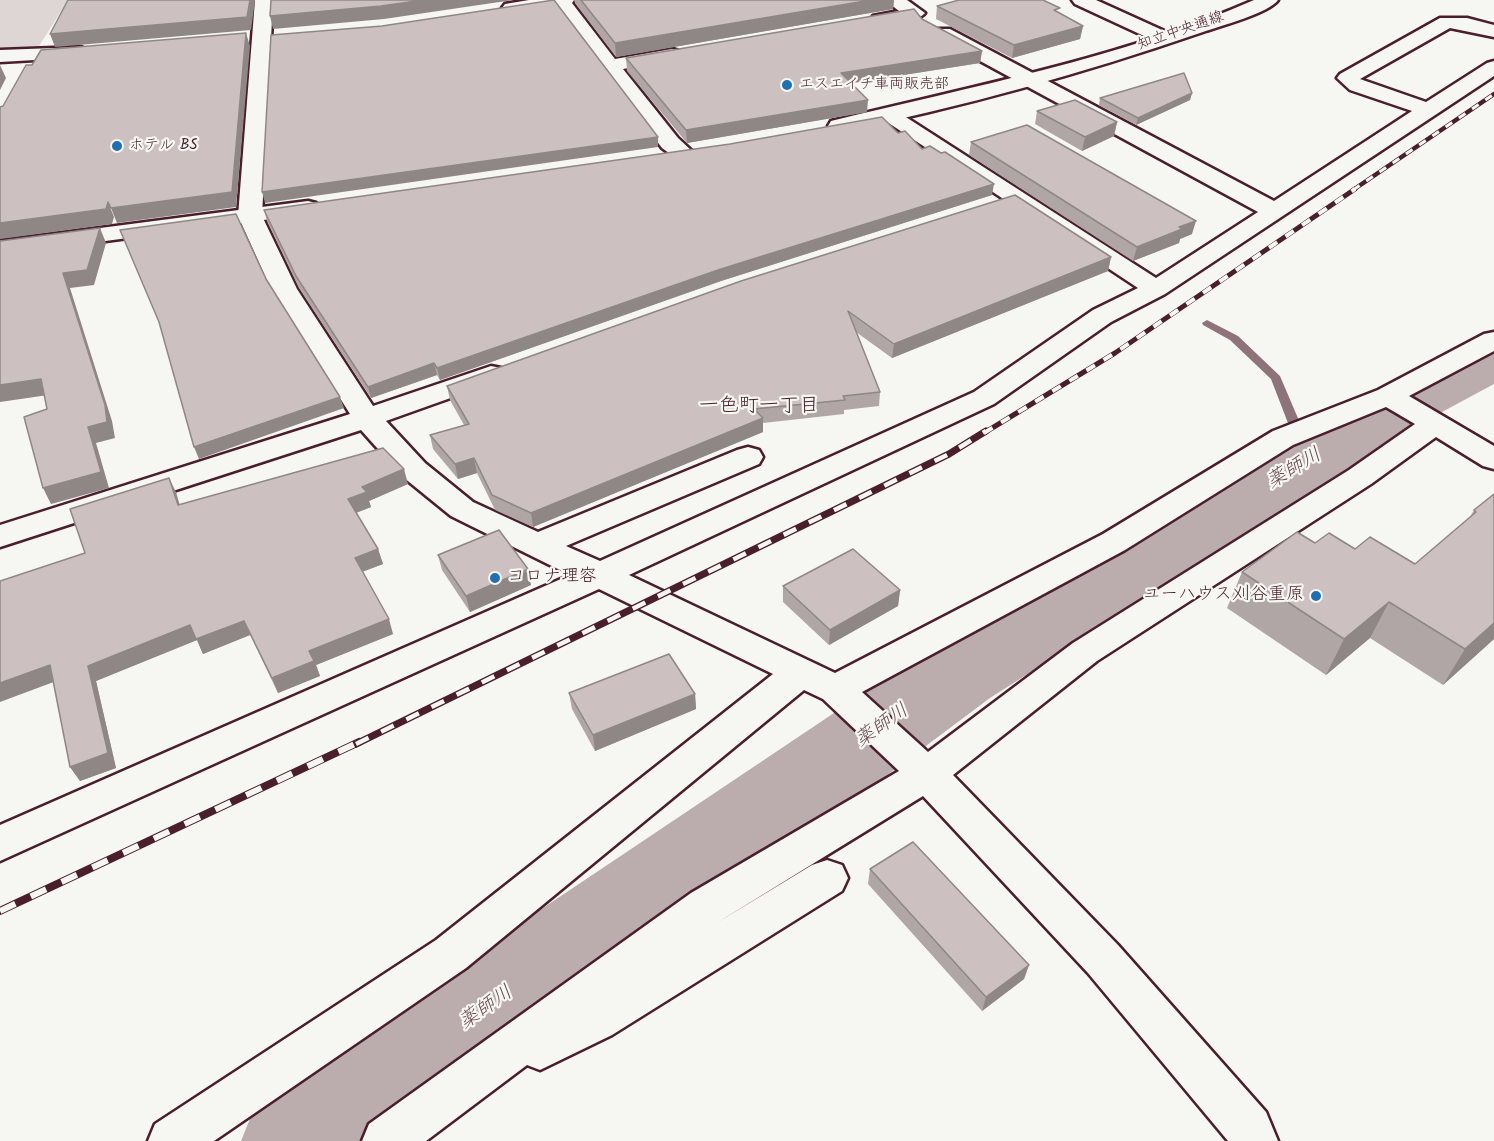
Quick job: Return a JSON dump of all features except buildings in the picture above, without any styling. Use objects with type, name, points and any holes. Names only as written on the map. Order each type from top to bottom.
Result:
[{"type":"street","points":[[264,0],[250,216],[284,289],[367,418],[414,470],[462,509],[819,680],[927,774],[1103,959],[1249,1129],[1254,1141]]},
{"type":"street","points":[[560,0],[670,142],[681,151]]},
{"type":"street","points":[[490,11],[566,0]]},
{"type":"street","points":[[857,24],[916,13],[894,0]]},
{"type":"street","points":[[1081,0],[1164,38]]},
{"type":"street","name":"知立中央通線","points":[[815,131],[891,116],[1030,81],[1127,51],[1269,0]]},
{"type":"street","points":[[1428,110],[1357,86],[1347,78],[1447,22],[1494,31]]},
{"type":"street","points":[[929,25],[1274,211]]},
{"type":"street","points":[[240,40],[285,36]]},
{"type":"street","points":[[0,56],[30,57],[100,51]]},
{"type":"street","points":[[612,65],[693,51]]},
{"type":"street","points":[[20,76],[30,57]]},
{"type":"street","points":[[0,844],[598,576],[984,398],[1102,316],[1156,289],[1494,67]]},
{"type":"street","points":[[891,116],[1156,289]]},
{"type":"street","points":[[657,155],[703,148]]},
{"type":"street","points":[[985,207],[1017,197]]},
{"type":"street","points":[[0,248],[332,204]]},
{"type":"street","points":[[172,1141],[451,954],[819,680],[1114,542],[1283,438],[1390,397],[1494,340]]},
{"type":"street","points":[[0,536],[367,418],[511,367]]},
{"type":"street","points":[[1390,397],[1494,459]]},
{"type":"street","points":[[386,1141],[706,906],[927,774],[1085,652],[1360,477],[1432,424]]},
{"type":"street","points":[[538,545],[748,457]]},
{"type":"street","points":[[461,1088],[596,1020],[827,878]]},
{"type":"shaded area","points":[[0,0],[68,0],[36,51],[0,50]]},
{"type":"waterway","points":[[1207,323],[1234,338],[1276,378],[1294,423]]},
{"type":"waterway","name":"薬師川","points":[[300,1141],[959,674],[1391,411],[1494,357]]},
{"type":"waterway","points":[[1305,446],[1321,456]]},
{"type":"railway","points":[[1353,190],[1494,94]]},
{"type":"railway","points":[[984,433],[1115,353],[1355,189]]},
{"type":"railway","points":[[356,744],[949,454],[986,431]]},
{"type":"railway","points":[[0,911],[359,742]]},
{"type":"place","name":"エスエイチ車両販売部","points":[[787,85]]},
{"type":"place","name":"ホテル BS","points":[[117,146]]},
{"type":"place","name":"コロナ理容","points":[[495,578]]},
{"type":"place","name":"ユーハウス刈谷重原","points":[[1316,596]]},
{"type":"district","name":"一色町一丁目","points":[[759,408]]}]
